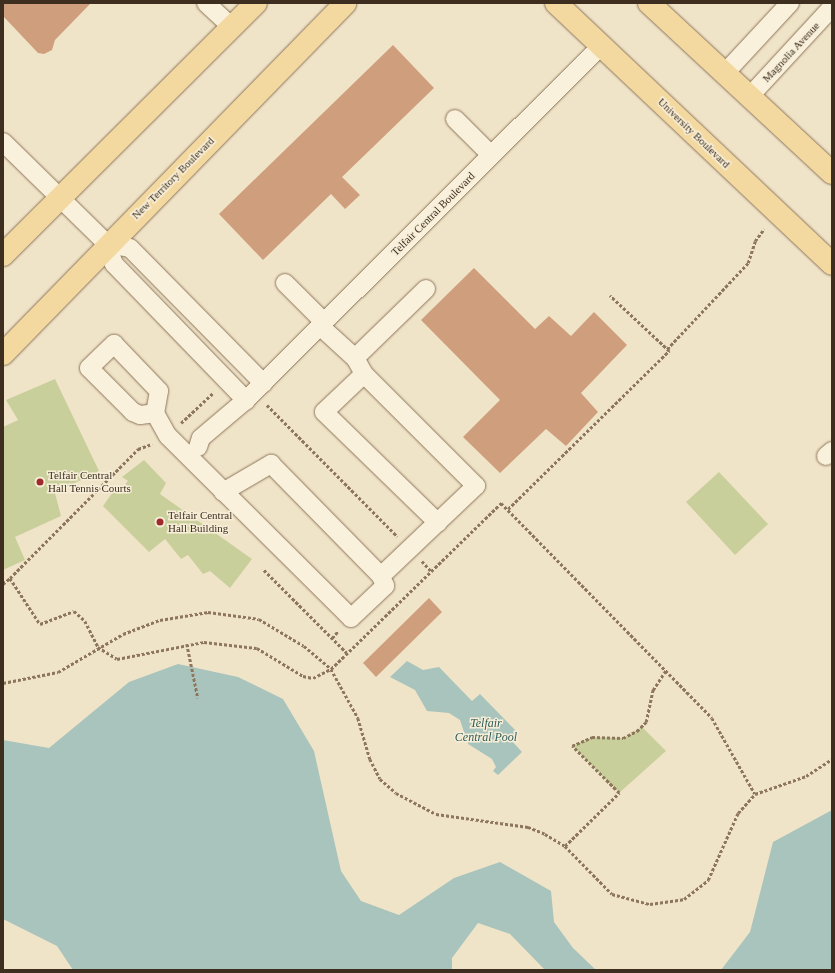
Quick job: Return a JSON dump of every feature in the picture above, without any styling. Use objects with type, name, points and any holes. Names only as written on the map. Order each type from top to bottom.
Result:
[{"type":"main road","points":[[3,255],[256,3]]},
{"type":"main road","name":"New Territory Boulevard","points":[[3,354],[107,244],[345,3]]},
{"type":"main road","name":"University Boulevard","points":[[556,3],[832,264]]},
{"type":"main road","points":[[649,3],[832,173]]},
{"type":"street","points":[[206,3],[232,27]]},
{"type":"street","points":[[724,74],[790,3]]},
{"type":"street","name":"Magnolia Avenue","points":[[750,96],[832,7]]},
{"type":"street","name":"Telfair Central Boulevard","points":[[194,452],[207,445],[222,430],[224,420],[254,392],[602,45]]},
{"type":"street","points":[[455,119],[492,155]]},
{"type":"street","points":[[3,142],[107,244],[114,264],[185,337],[254,392]]},
{"type":"street","points":[[107,244],[130,248],[202,321],[254,392]]},
{"type":"street","points":[[285,284],[355,358],[364,374],[476,486],[381,576]]},
{"type":"street","points":[[355,358],[426,290]]},
{"type":"street","points":[[185,337],[202,321]]},
{"type":"street","points":[[364,374],[324,412],[438,523]]},
{"type":"street","points":[[156,413],[168,436],[194,452],[223,492],[351,618],[385,586],[381,576],[271,464],[223,492]]},
{"type":"path","points":[[508,509],[669,351],[667,349],[748,263],[755,241],[764,229]]},
{"type":"path","points":[[610,296],[667,349]]},
{"type":"path","points":[[3,584],[138,449],[168,436],[214,391]]},
{"type":"path","points":[[254,392],[431,571]]},
{"type":"path","points":[[10,578],[40,624],[74,611],[85,621],[98,647],[117,659],[187,644],[204,642],[257,648],[303,676],[313,678],[331,669],[501,503],[666,670],[721,728],[737,765],[755,794]]},
{"type":"path","points":[[264,570],[347,653]]},
{"type":"path","points":[[3,683],[58,672],[98,647],[160,620],[208,612],[232,613],[259,619],[277,628],[331,669],[358,718],[370,759],[380,779],[396,793],[436,814],[528,827],[565,846],[605,889],[621,899],[650,904],[684,899],[708,880],[738,813],[755,794],[806,776],[832,759]]},
{"type":"path","points":[[187,644],[198,698]]},
{"type":"path","points":[[565,846],[619,793],[572,746],[592,737],[623,738],[637,731],[646,722],[653,690],[666,670]]},
{"type":"green space","name":"Telfair Central Hall Tennis Courts","points":[[55,379],[99,471],[55,493],[61,516],[15,537],[25,560],[3,570],[3,427],[18,420],[6,400]]},
{"type":"green space","name":"Telfair Central Hall Building","points":[[144,460],[166,483],[160,494],[252,559],[230,588],[210,571],[203,574],[188,555],[181,559],[165,539],[149,552],[103,506],[115,489],[120,490],[128,481],[122,477]]},
{"type":"green space","points":[[719,472],[768,524],[735,555],[686,502]]},
{"type":"green space","points":[[642,727],[666,751],[619,793],[572,746],[592,737],[623,738]]},
{"type":"water","name":"Telfair Central Pool","points":[[407,661],[423,670],[439,667],[472,701],[480,694],[518,733],[511,740],[522,752],[498,775],[493,771],[496,767],[492,759],[468,744],[460,720],[449,713],[427,711],[415,690],[390,677]]},
{"type":"water","points":[[178,664],[238,677],[283,699],[314,751],[341,871],[361,901],[399,915],[454,878],[500,862],[551,891],[554,922],[573,948],[596,970],[545,970],[510,934],[478,923],[452,958],[452,970],[73,970],[57,946],[3,919],[3,740],[49,748],[129,682]]},
{"type":"water","points":[[832,810],[832,970],[721,970],[750,932],[773,842]]},
{"type":"building","points":[[3,3],[91,3],[55,40],[52,50],[44,54],[38,53],[3,16]]},
{"type":"building","points":[[393,45],[434,88],[342,177],[360,195],[345,209],[331,194],[263,260],[219,214]]},
{"type":"building","points":[[474,268],[535,329],[549,316],[571,336],[594,312],[627,345],[581,393],[598,412],[566,446],[546,429],[500,473],[463,437],[500,400],[421,320]]},
{"type":"building","points":[[429,598],[442,612],[376,677],[363,663]]},
{"type":"place","name":"Telfair Central Hall Tennis Courts","points":[[40,482]]},
{"type":"place","name":"Telfair Central Hall Building","points":[[160,522]]}]
